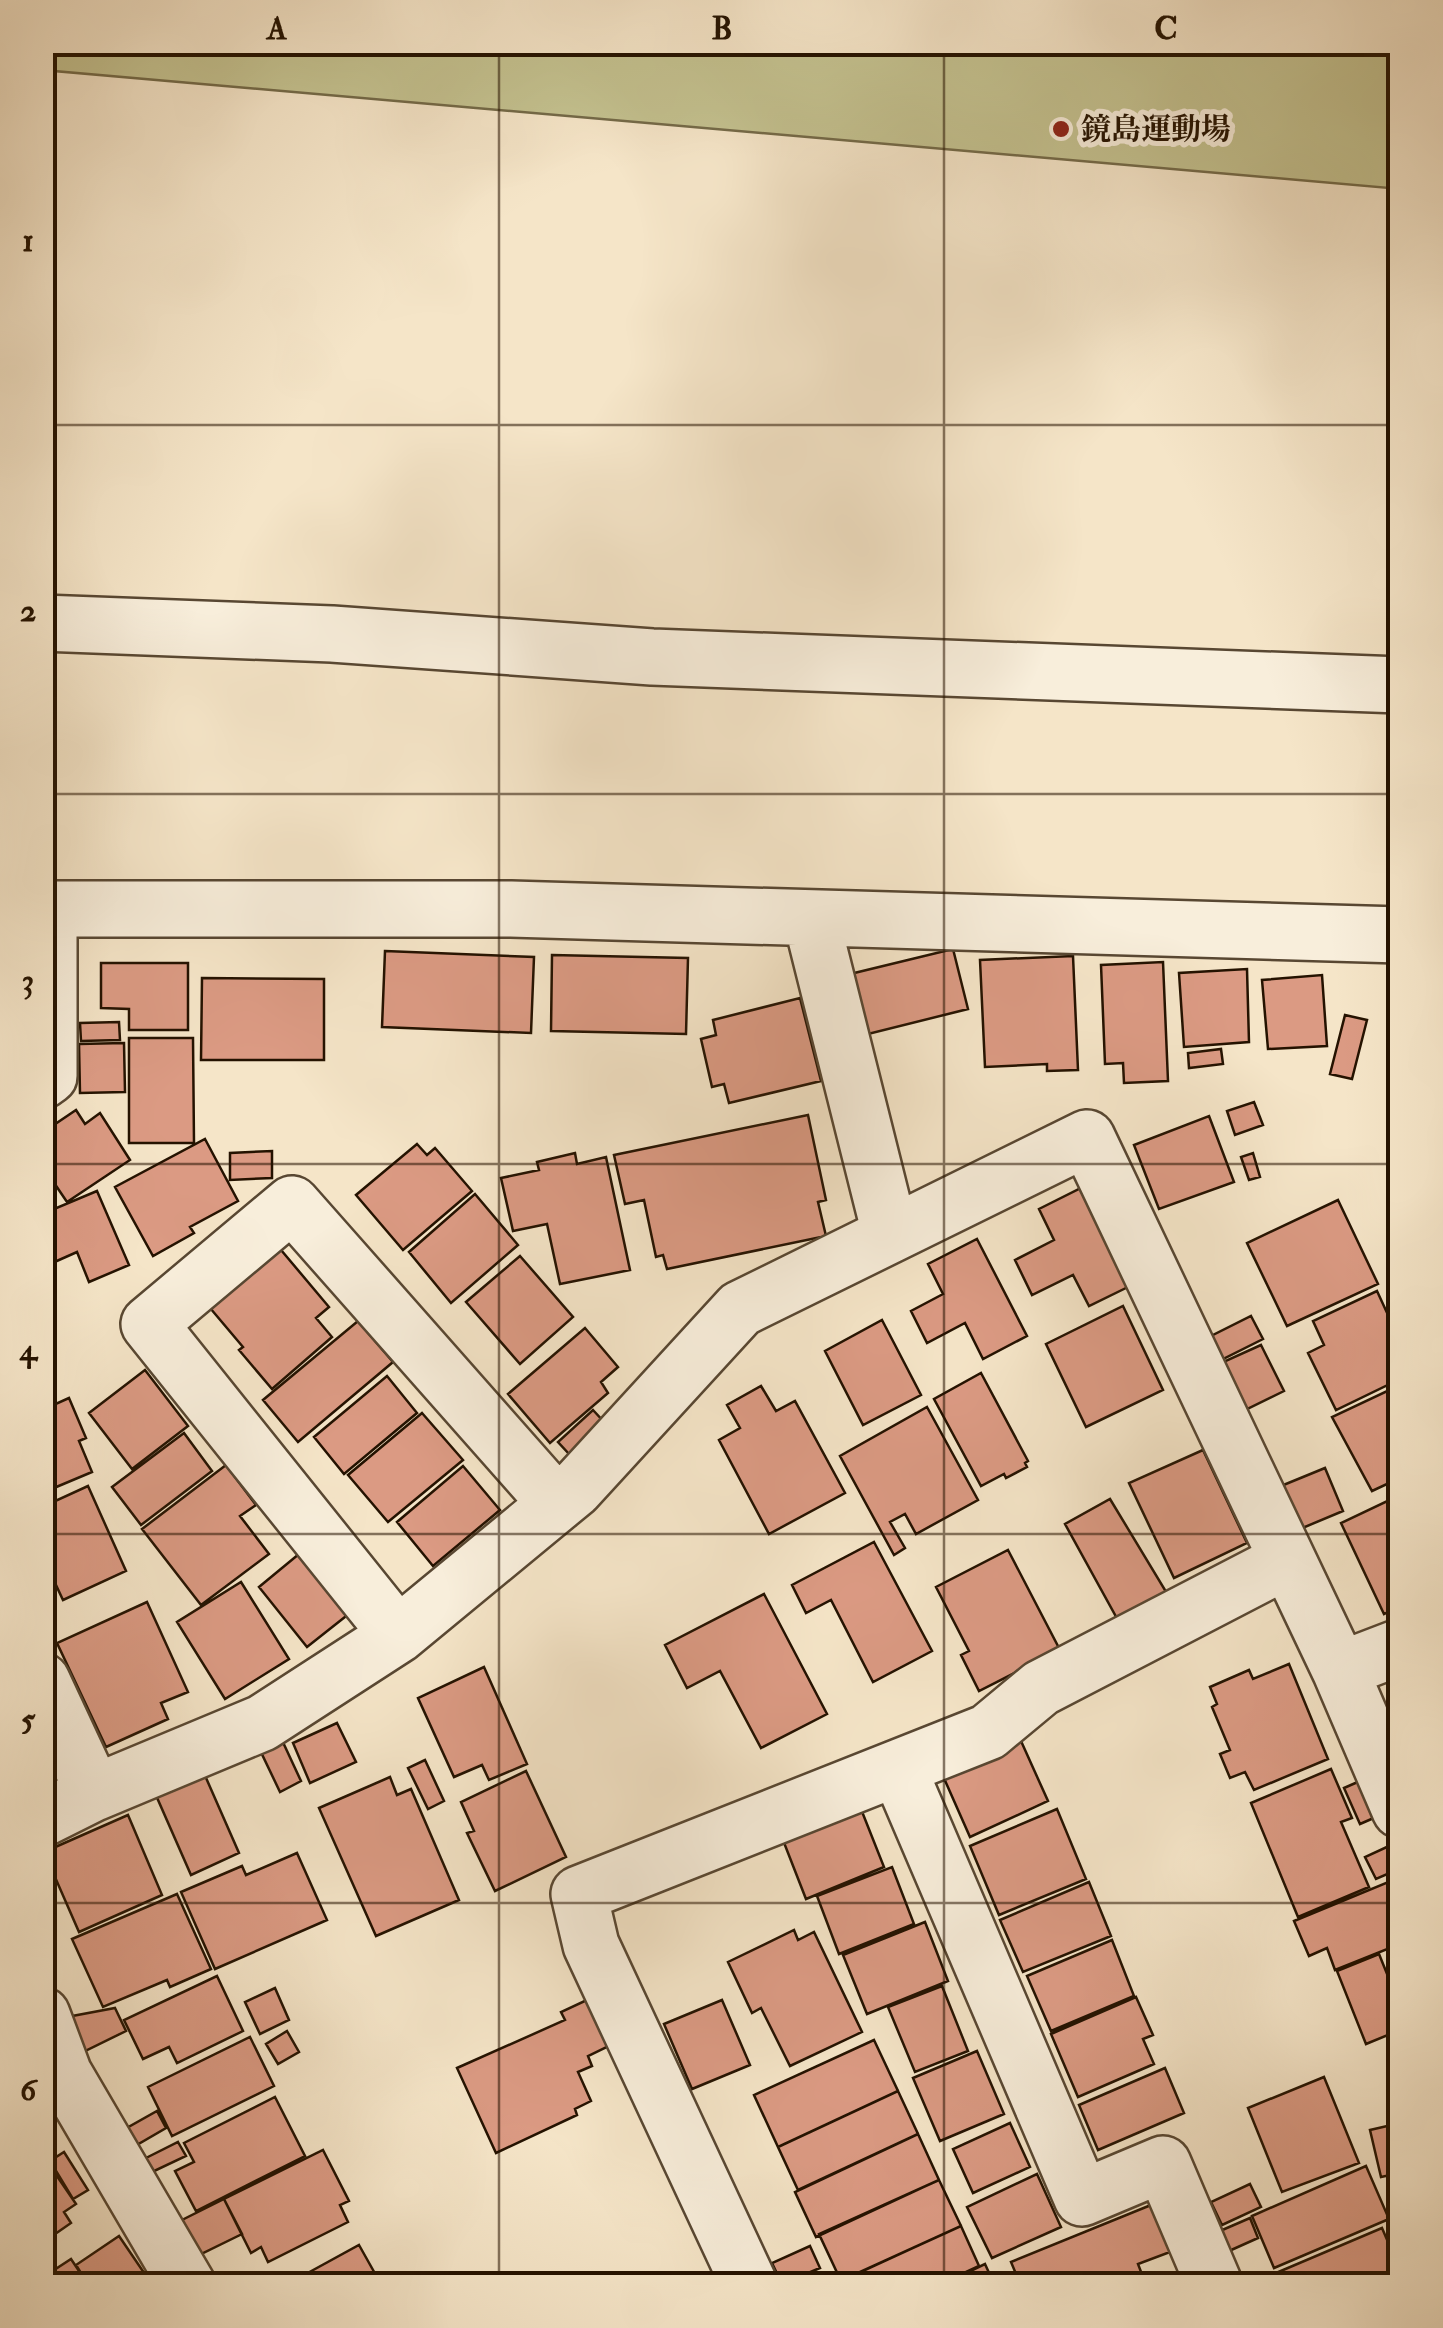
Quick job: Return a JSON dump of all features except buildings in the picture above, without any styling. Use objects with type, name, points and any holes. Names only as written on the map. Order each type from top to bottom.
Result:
[{"type":"street","points":[[42,624],[332,634],[652,657],[1400,685]]},
{"type":"street","points":[[42,1080],[49,1076],[46,909],[511,909],[1400,935]]},
{"type":"street","points":[[810,918],[890,1233]]},
{"type":"street","points":[[42,1819],[94,1793],[262,1723],[398,1635],[575,1489],[740,1309],[1086,1138],[1340,1670],[1400,1810]]},
{"type":"street","points":[[398,1635],[149,1324],[292,1204],[556,1504]]},
{"type":"street","points":[[750,2286],[591,1945],[579,1894],[988,1732],[1041,1688],[1286,1561]]},
{"type":"street","points":[[1340,1670],[1400,1647]]},
{"type":"street","points":[[42,1680],[94,1793]]},
{"type":"street","points":[[898,1768],[1082,2198],[1163,2164],[1215,2286]]},
{"type":"street","points":[[42,2015],[64,2074],[188,2286]]},
{"type":"shaded area","name":"鏡島運動場","points":[[42,43],[1400,43],[1400,189],[43,70]]},
{"type":"place","name":"鏡島運動場","points":[[1061,129]]}]
